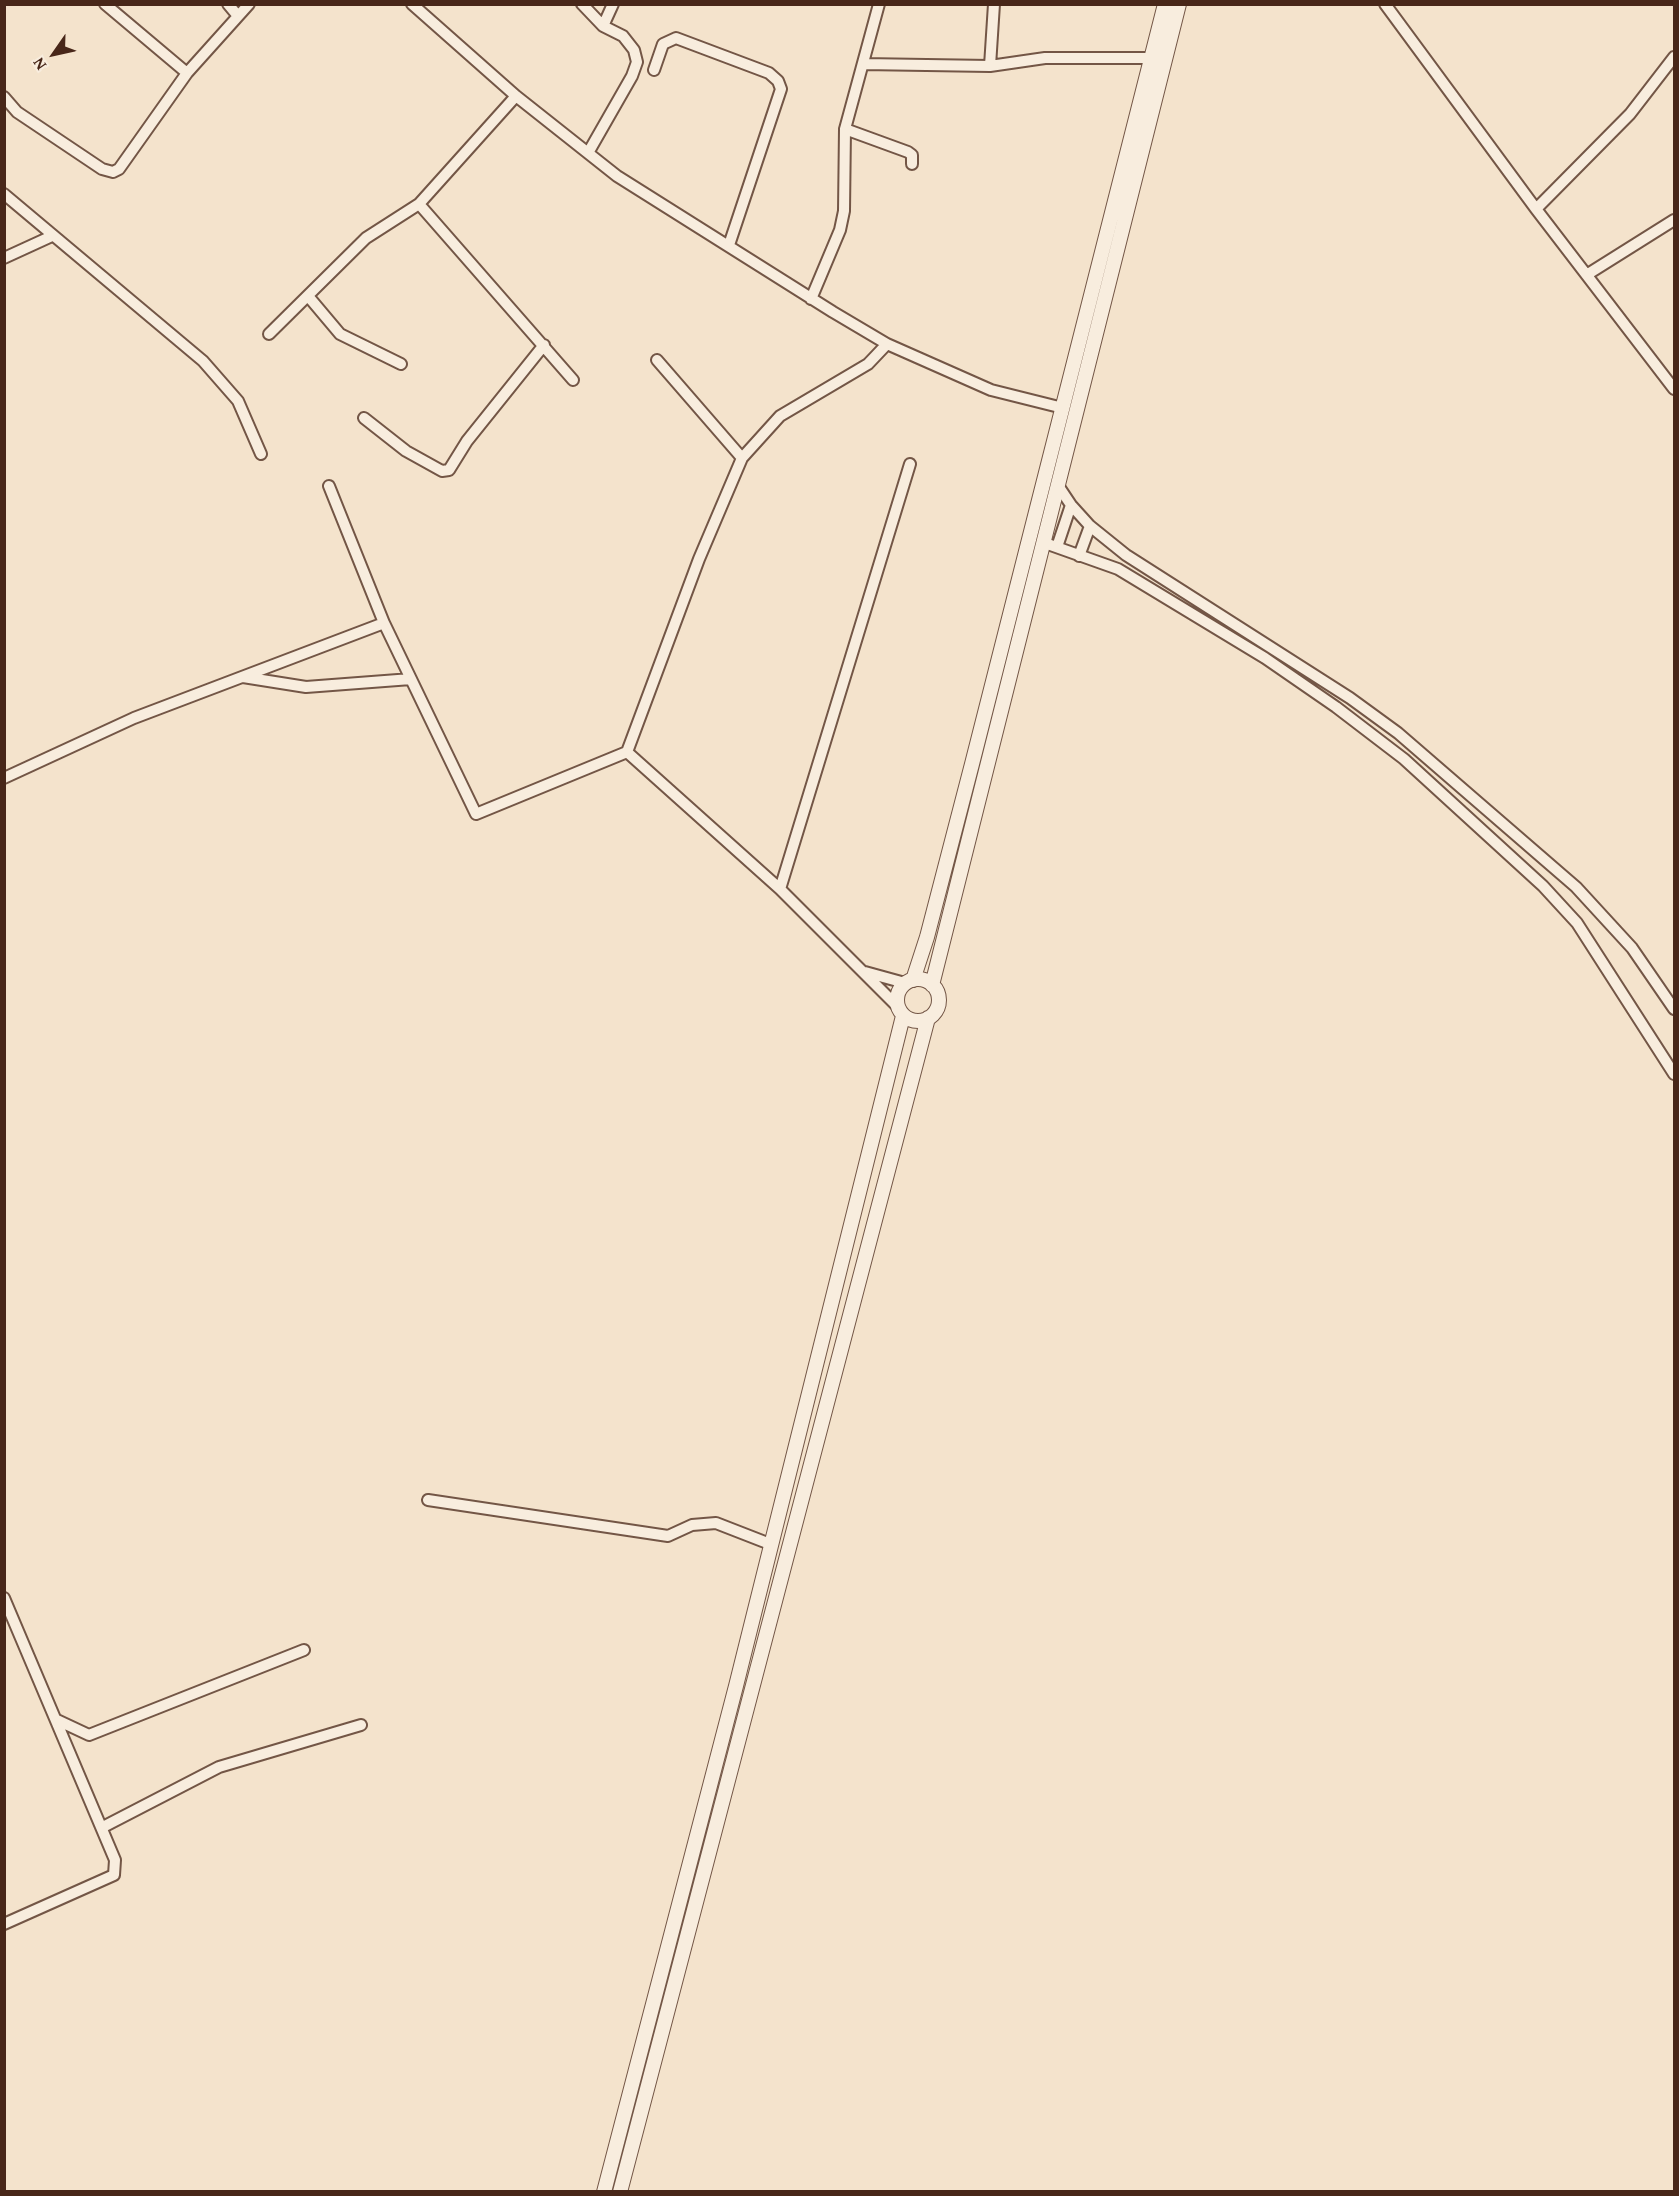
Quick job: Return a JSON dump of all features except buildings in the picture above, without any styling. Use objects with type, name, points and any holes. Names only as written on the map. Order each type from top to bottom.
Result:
[{"type":"street","points":[[105,4],[187,73]]},
{"type":"street","points":[[228,4],[238,16]]},
{"type":"street","points":[[4,97],[17,112],[102,169],[113,172],[119,169],[187,73],[249,4]]},
{"type":"street","points":[[412,4],[516,96],[617,176],[811,299],[887,344],[991,390],[1064,408]]},
{"type":"street","points":[[582,4],[603,26],[623,36],[634,50],[637,62],[632,76],[588,153]]},
{"type":"street","points":[[603,26],[613,4]]},
{"type":"street","points":[[811,299],[840,230],[844,211],[845,129],[879,4]]},
{"type":"street","points":[[990,66],[994,4]]},
{"type":"street","points":[[604,2192],[736,1686],[901,1011],[898,994],[909,982],[927,937],[1166,4]]},
{"type":"street","points":[[932,985],[1179,4]]},
{"type":"street","points":[[1385,4],[1536,209],[1674,389]]},
{"type":"street","points":[[654,70],[663,44],[676,39],[769,73],[778,81],[781,89],[729,245]]},
{"type":"street","points":[[1536,209],[1630,114],[1674,57]]},
{"type":"street","points":[[862,64],[990,66],[1045,58],[1152,58]]},
{"type":"street","points":[[269,334],[366,238],[419,204],[516,96]]},
{"type":"street","points":[[845,129],[908,152],[912,155],[912,164]]},
{"type":"street","points":[[4,194],[203,361],[238,401],[261,453]]},
{"type":"street","points":[[419,204],[573,380]]},
{"type":"street","points":[[1588,274],[1674,220]]},
{"type":"street","points":[[4,258],[52,236]]},
{"type":"street","points":[[308,296],[340,334],[401,364]]},
{"type":"street","points":[[328,486],[384,622],[476,814],[627,752],[699,559],[742,458],[780,416],[868,364],[887,344]]},
{"type":"street","points":[[364,417],[406,451],[442,471],[449,470],[467,441],[544,345]]},
{"type":"street","points":[[657,360],[742,458]]},
{"type":"street","points":[[780,889],[910,464]]},
{"type":"street","points":[[1057,483],[1071,505],[1090,526],[1126,555],[1341,692],[1398,733],[1576,887],[1632,948],[1674,1009]]},
{"type":"street","points":[[1057,547],[1071,505]]},
{"type":"street","points":[[1079,556],[1090,526]]},
{"type":"street","points":[[1042,542],[1118,569],[1265,658],[1336,707],[1404,759],[1543,886],[1577,923],[1674,1074]]},
{"type":"street","points":[[4,778],[134,718],[384,622]]},
{"type":"street","points":[[243,677],[306,687],[411,679]]},
{"type":"street","points":[[627,752],[780,889],[865,971],[901,1011],[918,1021],[928,1018],[936,1011],[939,1000],[932,985],[927,981],[909,982],[865,971]]},
{"type":"street","points":[[620,2192],[928,1018]]},
{"type":"street","points":[[428,1500],[668,1536],[692,1525],[716,1523],[770,1544]]},
{"type":"street","points":[[4,1599],[103,1827],[115,1860],[114,1875],[4,1924]]},
{"type":"street","points":[[57,1720],[89,1735],[304,1650]]},
{"type":"street","points":[[103,1827],[219,1767],[361,1725]]}]
